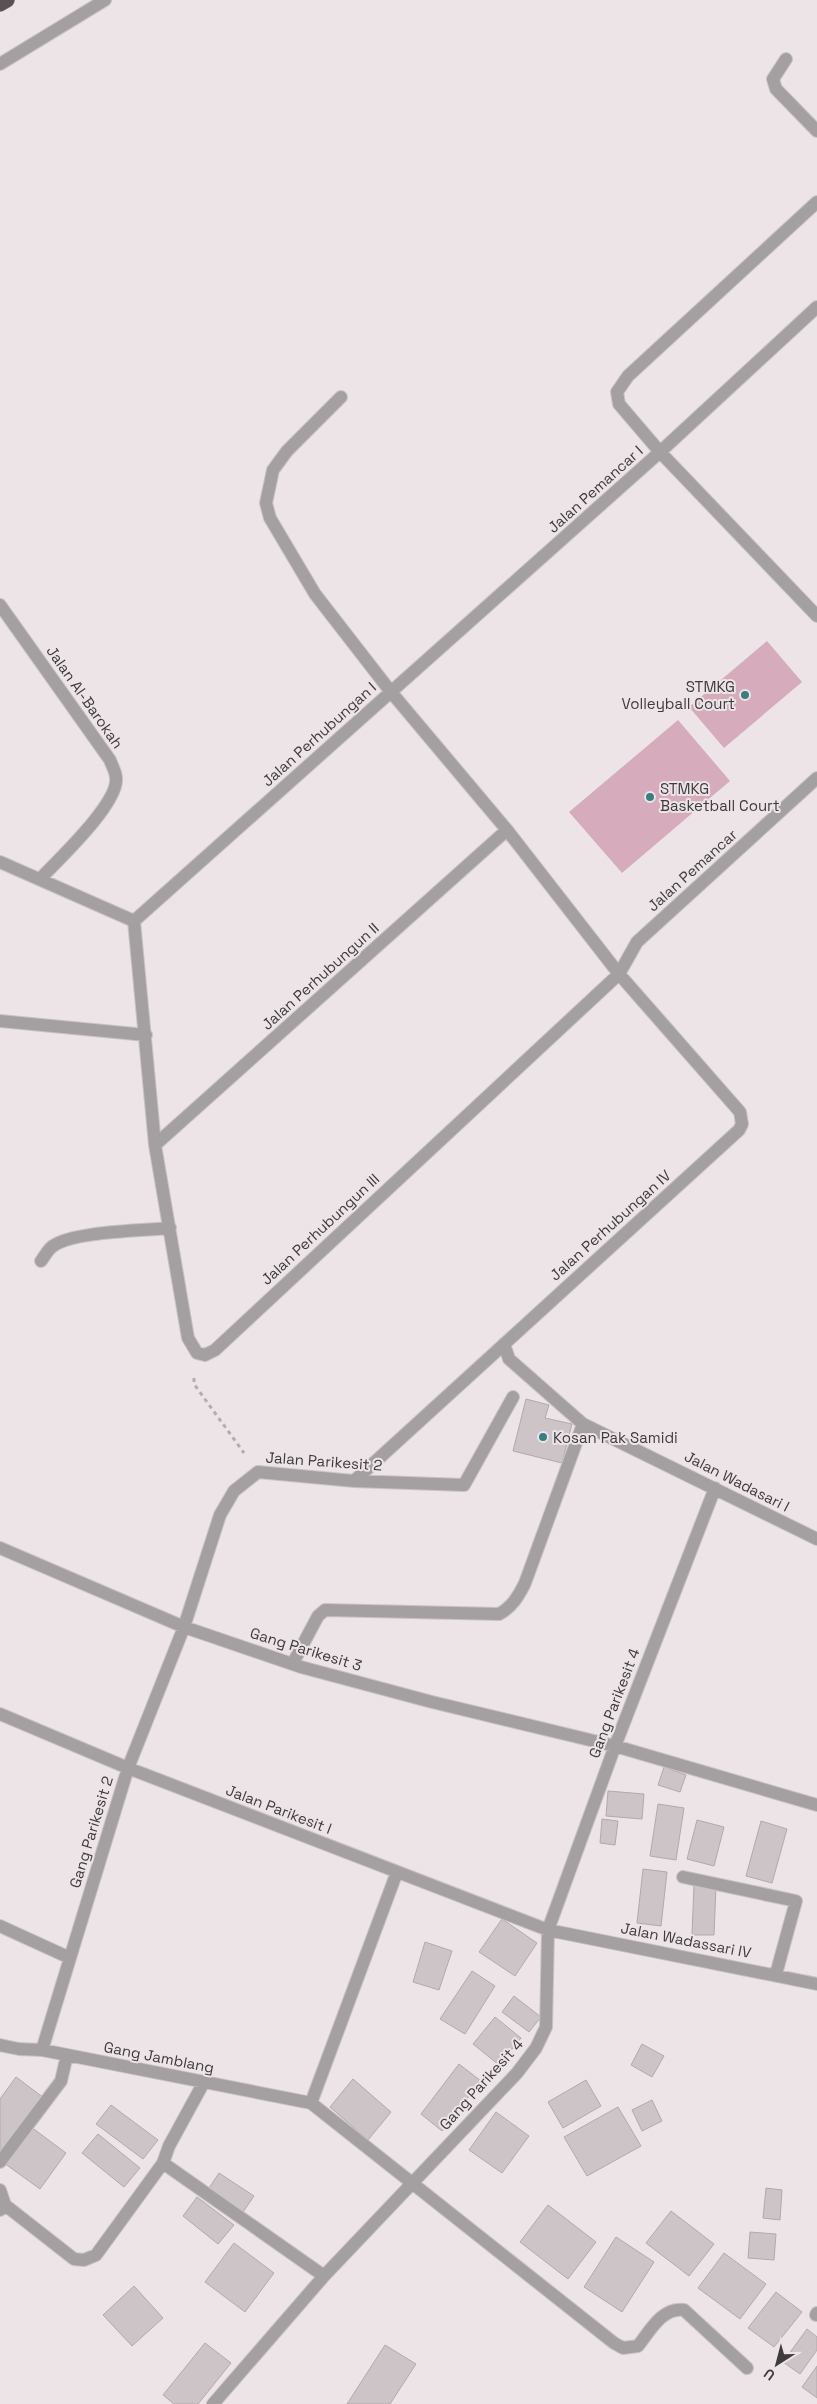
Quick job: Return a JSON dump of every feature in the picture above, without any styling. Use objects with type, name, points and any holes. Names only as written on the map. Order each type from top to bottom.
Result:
[{"type":"highway","points":[[0,4],[7,0]]},
{"type":"street","points":[[0,64],[105,0]]},
{"type":"street","points":[[786,59],[773,79],[776,89],[817,131]]},
{"type":"street","points":[[817,202],[628,376],[617,392],[619,404],[660,452],[817,616]]},
{"type":"street","name":"Jalan Pemancar I","points":[[391,692],[660,452],[817,307]]},
{"type":"street","points":[[340,397],[287,451],[273,470],[266,503],[270,518],[315,594],[391,692]]},
{"type":"street","name":"Jalan Al-Barokah","points":[[0,606],[110,760],[116,779],[112,796],[102,812],[41,878]]},
{"type":"street","name":"Jalan Perhubungan I","points":[[134,921],[391,692],[507,830],[619,974]]},
{"type":"street","name":"Jalan Pemancar","points":[[619,974],[638,942],[817,778]]},
{"type":"street","name":"Jalan Perhubungun II","points":[[155,1145],[507,830]]},
{"type":"street","points":[[0,862],[41,878],[134,921],[155,1145],[188,1338],[193,1349]]},
{"type":"street","name":"Jalan Perhubungan IV","points":[[354,1481],[732,1136],[742,1124],[740,1112],[619,974]]},
{"type":"street","name":"Jalan Perhubungun III","points":[[193,1349],[201,1356],[215,1350],[619,974]]},
{"type":"street","points":[[0,1021],[146,1035]]},
{"type":"street","points":[[41,1262],[51,1247],[61,1241],[77,1237],[170,1228]]},
{"type":"street","name":"Jalan Wadasari I","points":[[504,1344],[509,1359],[583,1424],[817,1540]]},
{"type":"street","name":"Jalan Parikesit 2","points":[[184,1627],[220,1514],[234,1490],[258,1472],[354,1481],[466,1484],[513,1397]]},
{"type":"street","points":[[293,1663],[318,1616],[325,1610],[499,1614],[507,1610],[517,1599],[525,1583],[583,1424]]},
{"type":"street","name":"Gang Parikesit 4","points":[[213,2404],[324,2276],[517,2073],[536,2048],[546,2027],[548,1930],[615,1746],[715,1488]]},
{"type":"street","name":"Gang Parikesit 3","points":[[0,1548],[184,1627],[293,1663],[432,1702],[615,1746],[817,1805]]},
{"type":"street","name":"Gang Parikesit 2","points":[[42,2050],[128,1768],[184,1627]]},
{"type":"street","name":"Jalan Parikesit I","points":[[0,1714],[128,1768],[548,1930]]},
{"type":"street","points":[[397,1872],[311,2103],[614,2343],[623,2348],[638,2346],[660,2318],[675,2310],[684,2310],[747,2368]]},
{"type":"street","points":[[683,1877],[796,1902],[776,1974]]},
{"type":"street","points":[[0,1926],[70,1958]]},
{"type":"street","name":"Jalan Wadassari IV","points":[[548,1930],[776,1974],[817,1984]]},
{"type":"street","name":"Gang Jamblang","points":[[0,2045],[19,2049],[42,2050],[311,2103]]},
{"type":"street","points":[[0,2162],[61,2081],[67,2055]]},
{"type":"street","points":[[0,2190],[2,2208],[74,2259],[84,2260],[96,2255],[163,2163],[169,2146],[204,2082]]},
{"type":"street","points":[[163,2163],[324,2276]]},
{"type":"path","points":[[193,1349],[194,1384],[258,1472]]},
{"type":"shaded area","name":"STMKG Volleyball Court","points":[[767,641],[802,682],[724,748],[689,707]]},
{"type":"shaded area","name":"STMKG Basketball Court","points":[[678,720],[730,781],[622,873],[569,812]]},
{"type":"building","name":"Kosan Pak Samidi","points":[[526,1399],[549,1405],[545,1418],[572,1424],[562,1463],[513,1451]]},
{"type":"building","points":[[664,1767],[686,1775],[680,1792],[658,1785]]},
{"type":"building","points":[[608,1791],[644,1794],[642,1819],[606,1816]]},
{"type":"building","points":[[658,1804],[684,1808],[676,1860],[650,1856]]},
{"type":"building","points":[[602,1819],[618,1821],[615,1845],[600,1843]]},
{"type":"building","points":[[697,1820],[724,1827],[714,1866],[687,1859]]},
{"type":"building","points":[[761,1821],[787,1829],[772,1883],[746,1876]]},
{"type":"building","points":[[643,1869],[667,1872],[661,1926],[637,1923]]},
{"type":"building","points":[[694,1885],[716,1886],[714,1935],[692,1935]]},
{"type":"building","points":[[502,1919],[537,1943],[515,1976],[479,1952]]},
{"type":"building","points":[[425,1942],[452,1951],[439,1990],[413,1982]]},
{"type":"building","points":[[472,1971],[495,1986],[465,2034],[440,2019]]},
{"type":"building","points":[[514,1996],[541,2017],[529,2032],[502,2012]]},
{"type":"building","points":[[495,2017],[521,2038],[499,2065],[473,2044]]},
{"type":"building","points":[[642,2044],[664,2056],[652,2077],[631,2065]]},
{"type":"building","points":[[459,2064],[481,2081],[442,2131],[421,2114]]},
{"type":"building","points":[[16,2077],[44,2098],[0,2156],[0,2099]]},
{"type":"building","points":[[353,2079],[391,2112],[368,2140],[330,2107]]},
{"type":"building","points":[[586,2080],[601,2106],[563,2128],[548,2102]]},
{"type":"building","points":[[652,2100],[662,2121],[642,2131],[632,2110]]},
{"type":"building","points":[[111,2105],[158,2140],[143,2159],[96,2124]]},
{"type":"building","points":[[618,2107],[641,2146],[587,2176],[564,2137]]},
{"type":"building","points":[[496,2112],[529,2136],[502,2173],[469,2150]]},
{"type":"building","points":[[31,2127],[66,2153],[40,2189],[4,2163]]},
{"type":"building","points":[[98,2134],[140,2168],[124,2187],[82,2153]]},
{"type":"building","points":[[219,2173],[254,2196],[241,2215],[207,2191]]},
{"type":"building","points":[[766,2188],[782,2190],[780,2220],[763,2218]]},
{"type":"building","points":[[197,2197],[234,2225],[218,2244],[183,2216]]},
{"type":"building","points":[[548,2205],[596,2242],[568,2279],[520,2242]]},
{"type":"building","points":[[671,2211],[714,2244],[689,2276],[646,2243]]},
{"type":"building","points":[[750,2232],[776,2234],[774,2260],[748,2258]]},
{"type":"building","points":[[616,2237],[654,2262],[622,2312],[584,2287]]},
{"type":"building","points":[[234,2243],[274,2273],[245,2312],[205,2282]]},
{"type":"building","points":[[724,2253],[766,2284],[740,2319],[698,2288]]},
{"type":"building","points":[[134,2286],[163,2318],[132,2346],[103,2315]]},
{"type":"building","points":[[776,2292],[802,2312],[774,2347],[748,2328]]},
{"type":"building","points":[[807,2329],[817,2337],[817,2350],[800,2374],[783,2362]]},
{"type":"building","points":[[205,2343],[231,2363],[198,2404],[174,2404],[163,2395]]},
{"type":"building","points":[[385,2345],[416,2364],[390,2404],[347,2404]]},
{"type":"building","points":[[817,2366],[817,2398],[802,2387]]},
{"type":"place","name":"STMKG Volleyball Court","points":[[745,695]]},
{"type":"place","name":"STMKG Basketball Court","points":[[650,797]]},
{"type":"place","name":"Kosan Pak Samidi","points":[[543,1437]]}]
